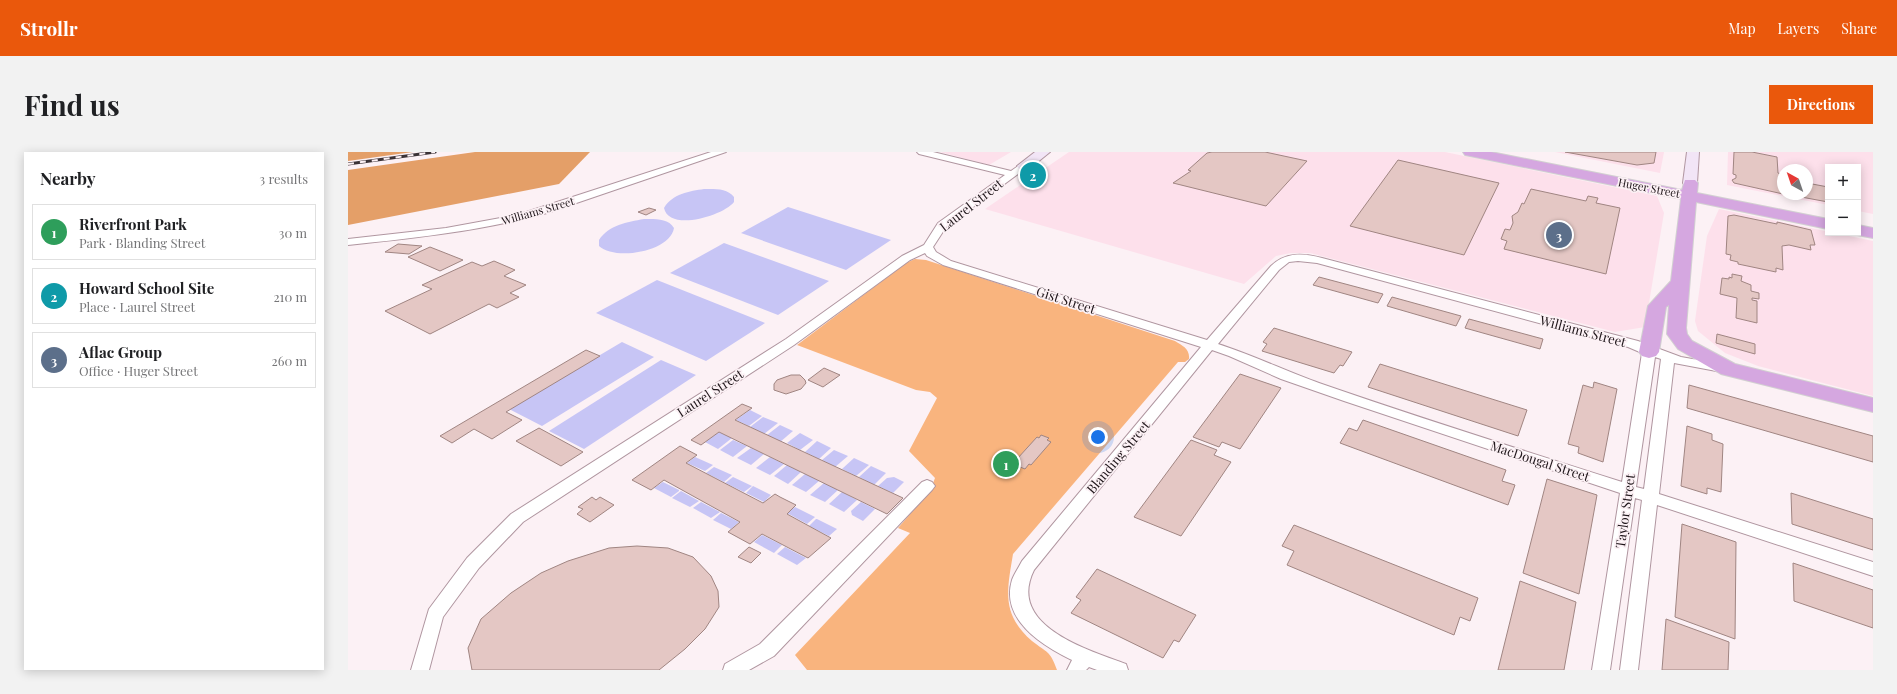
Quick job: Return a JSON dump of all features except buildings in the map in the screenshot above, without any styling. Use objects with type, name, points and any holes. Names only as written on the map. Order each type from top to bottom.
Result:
[{"type":"highway","name":"Huger Street","points":[[1470,152],[1689,190],[1825,212]]},
{"type":"highway","name":"Huger Street","points":[[1524,152],[1825,223]]},
{"type":"highway","points":[[1689,190],[1676,328],[1678,334],[1690,348],[1728,369]]},
{"type":"highway","points":[[1861,219],[1873,221]]},
{"type":"highway","points":[[1861,231],[1873,233]]},
{"type":"highway","points":[[1649,352],[1657,306],[1679,284]]},
{"type":"highway","name":"Williams Street","points":[[1728,369],[1873,405]]},
{"type":"main road","name":"Laurel Street","points":[[1024,166],[1044,152]]},
{"type":"main road","points":[[1689,190],[1693,152]]},
{"type":"street","name":"Williams Street","points":[[348,242],[438,233],[493,223],[541,211],[721,152]]},
{"type":"street","points":[[922,152],[1011,174]]},
{"type":"street","name":"Laurel Street","points":[[420,670],[436,614],[473,563],[517,518],[790,342],[906,258],[928,247],[934,235],[942,226],[1011,174],[1024,166]]},
{"type":"street","name":"Gist Street","points":[[928,247],[930,254],[947,263],[1210,346]]},
{"type":"street","name":"Williams Street","points":[[1293,257],[1318,260],[1461,298],[1632,344],[1649,352],[1668,357],[1708,367],[1728,369]]},
{"type":"street","name":"Blanding Street","points":[[1119,670],[1080,663],[1039,633],[1026,619],[1020,602],[1020,582],[1028,566],[1281,261],[1293,257]]},
{"type":"street","name":"MacDougal Street","points":[[1210,346],[1234,353],[1293,378],[1535,460],[1873,569]]},
{"type":"street","name":"Taylor Street","points":[[1601,670],[1649,352]]},
{"type":"street","name":"Taylor Street","points":[[1629,670],[1668,357]]},
{"type":"street","points":[[732,670],[767,650],[928,486]]},
{"type":"shaded area","points":[[348,152],[413,152],[348,161]]},
{"type":"shaded area","points":[[475,152],[590,152],[559,184],[348,225],[348,170]]},
{"type":"shaded area","points":[[940,152],[1011,152],[989,165]]},
{"type":"shaded area","points":[[1069,152],[1445,152],[1657,196],[1664,213],[1645,327],[1615,332],[1310,253],[1291,253],[1276,256],[1244,284],[985,209]]},
{"type":"shaded area","points":[[1555,152],[1664,152],[1660,173]]},
{"type":"shaded area","points":[[1728,152],[1873,152],[1873,214],[1861,212],[1861,164],[1825,164],[1825,204],[1803,200],[1813,200],[1813,164],[1777,164],[1777,195],[1727,185]]},
{"type":"shaded area","points":[[1719,209],[1825,231],[1825,236],[1849,236],[1873,241],[1873,396],[1758,366],[1725,353],[1698,331],[1695,321],[1707,236]]},
{"type":"shaded area","points":[[915,259],[926,260],[1175,341],[1187,350],[1189,359],[1185,362],[1178,362],[1013,554],[1008,591],[1011,611],[1015,621],[1022,631],[1050,655],[1057,670],[807,670],[795,655],[910,533],[898,528],[930,491],[935,478],[909,451],[937,398],[930,392],[916,390],[797,345],[906,263]]},
{"type":"water","points":[[704,189],[728,192],[734,197],[734,202],[719,212],[697,219],[676,219],[668,215],[664,208],[667,203],[676,196],[687,192]]},
{"type":"water","points":[[788,207],[891,240],[846,270],[741,233]]},
{"type":"water","points":[[644,219],[665,221],[674,228],[670,236],[663,243],[641,252],[617,253],[607,251],[599,246],[599,240],[613,228],[625,223]]},
{"type":"water","points":[[724,243],[829,281],[778,315],[670,273]]},
{"type":"water","points":[[657,280],[765,323],[706,361],[596,313]]},
{"type":"water","points":[[622,342],[654,357],[542,426],[509,409]]},
{"type":"water","points":[[661,360],[696,375],[584,449],[549,431]]},
{"type":"water","points":[[750,410],[762,416],[749,426],[736,420]]},
{"type":"water","points":[[763,417],[778,423],[764,434],[750,427]]},
{"type":"water","points":[[780,425],[793,431],[780,442],[767,435]]},
{"type":"water","points":[[719,432],[732,438],[718,449],[705,442]]},
{"type":"water","points":[[800,433],[813,440],[800,450],[787,443]]},
{"type":"water","points":[[733,440],[747,446],[733,457],[720,450]]},
{"type":"water","points":[[817,441],[831,448],[819,459],[805,452]]},
{"type":"water","points":[[751,448],[764,454],[751,465],[737,458]]},
{"type":"water","points":[[834,450],[848,456],[835,467],[822,460]]},
{"type":"water","points":[[695,457],[713,465],[705,471],[687,463]]},
{"type":"water","points":[[770,457],[784,464],[770,475],[756,468]]},
{"type":"water","points":[[854,458],[869,465],[856,476],[842,469]]},
{"type":"water","points":[[787,465],[801,472],[788,484],[774,476]]},
{"type":"water","points":[[871,466],[886,473],[874,485],[859,477]]},
{"type":"water","points":[[714,467],[732,475],[724,482],[706,473]]},
{"type":"water","points":[[805,474],[819,481],[806,492],[792,485]]},
{"type":"water","points":[[733,477],[752,486],[744,492],[725,483]]},
{"type":"water","points":[[894,477],[904,482],[893,493],[878,486],[887,478]]},
{"type":"water","points":[[663,482],[679,491],[671,497],[654,488]]},
{"type":"water","points":[[824,483],[838,490],[825,502],[810,495]]},
{"type":"water","points":[[753,486],[771,495],[764,502],[746,493]]},
{"type":"water","points":[[681,491],[699,501],[690,507],[672,498]]},
{"type":"water","points":[[842,492],[857,500],[844,512],[829,504]]},
{"type":"water","points":[[701,502],[720,512],[711,518],[693,508]]},
{"type":"water","points":[[861,502],[875,509],[863,521],[852,515],[851,511]]},
{"type":"water","points":[[795,507],[815,517],[807,524],[787,513]]},
{"type":"water","points":[[721,513],[739,522],[731,529],[713,520]]},
{"type":"water","points":[[816,519],[837,529],[829,536],[809,526]]},
{"type":"water","points":[[762,535],[782,545],[774,553],[754,542]]},
{"type":"water","points":[[785,547],[806,558],[797,565],[777,554]]},
{"type":"railway","points":[[348,164],[435,152]]},
{"type":"place","name":"Howard School Site","points":[[1033,175]]},
{"type":"place","name":"Aflac Group","points":[[1559,235]]},
{"type":"place","name":"Riverfront Park","points":[[1006,464]]}]
